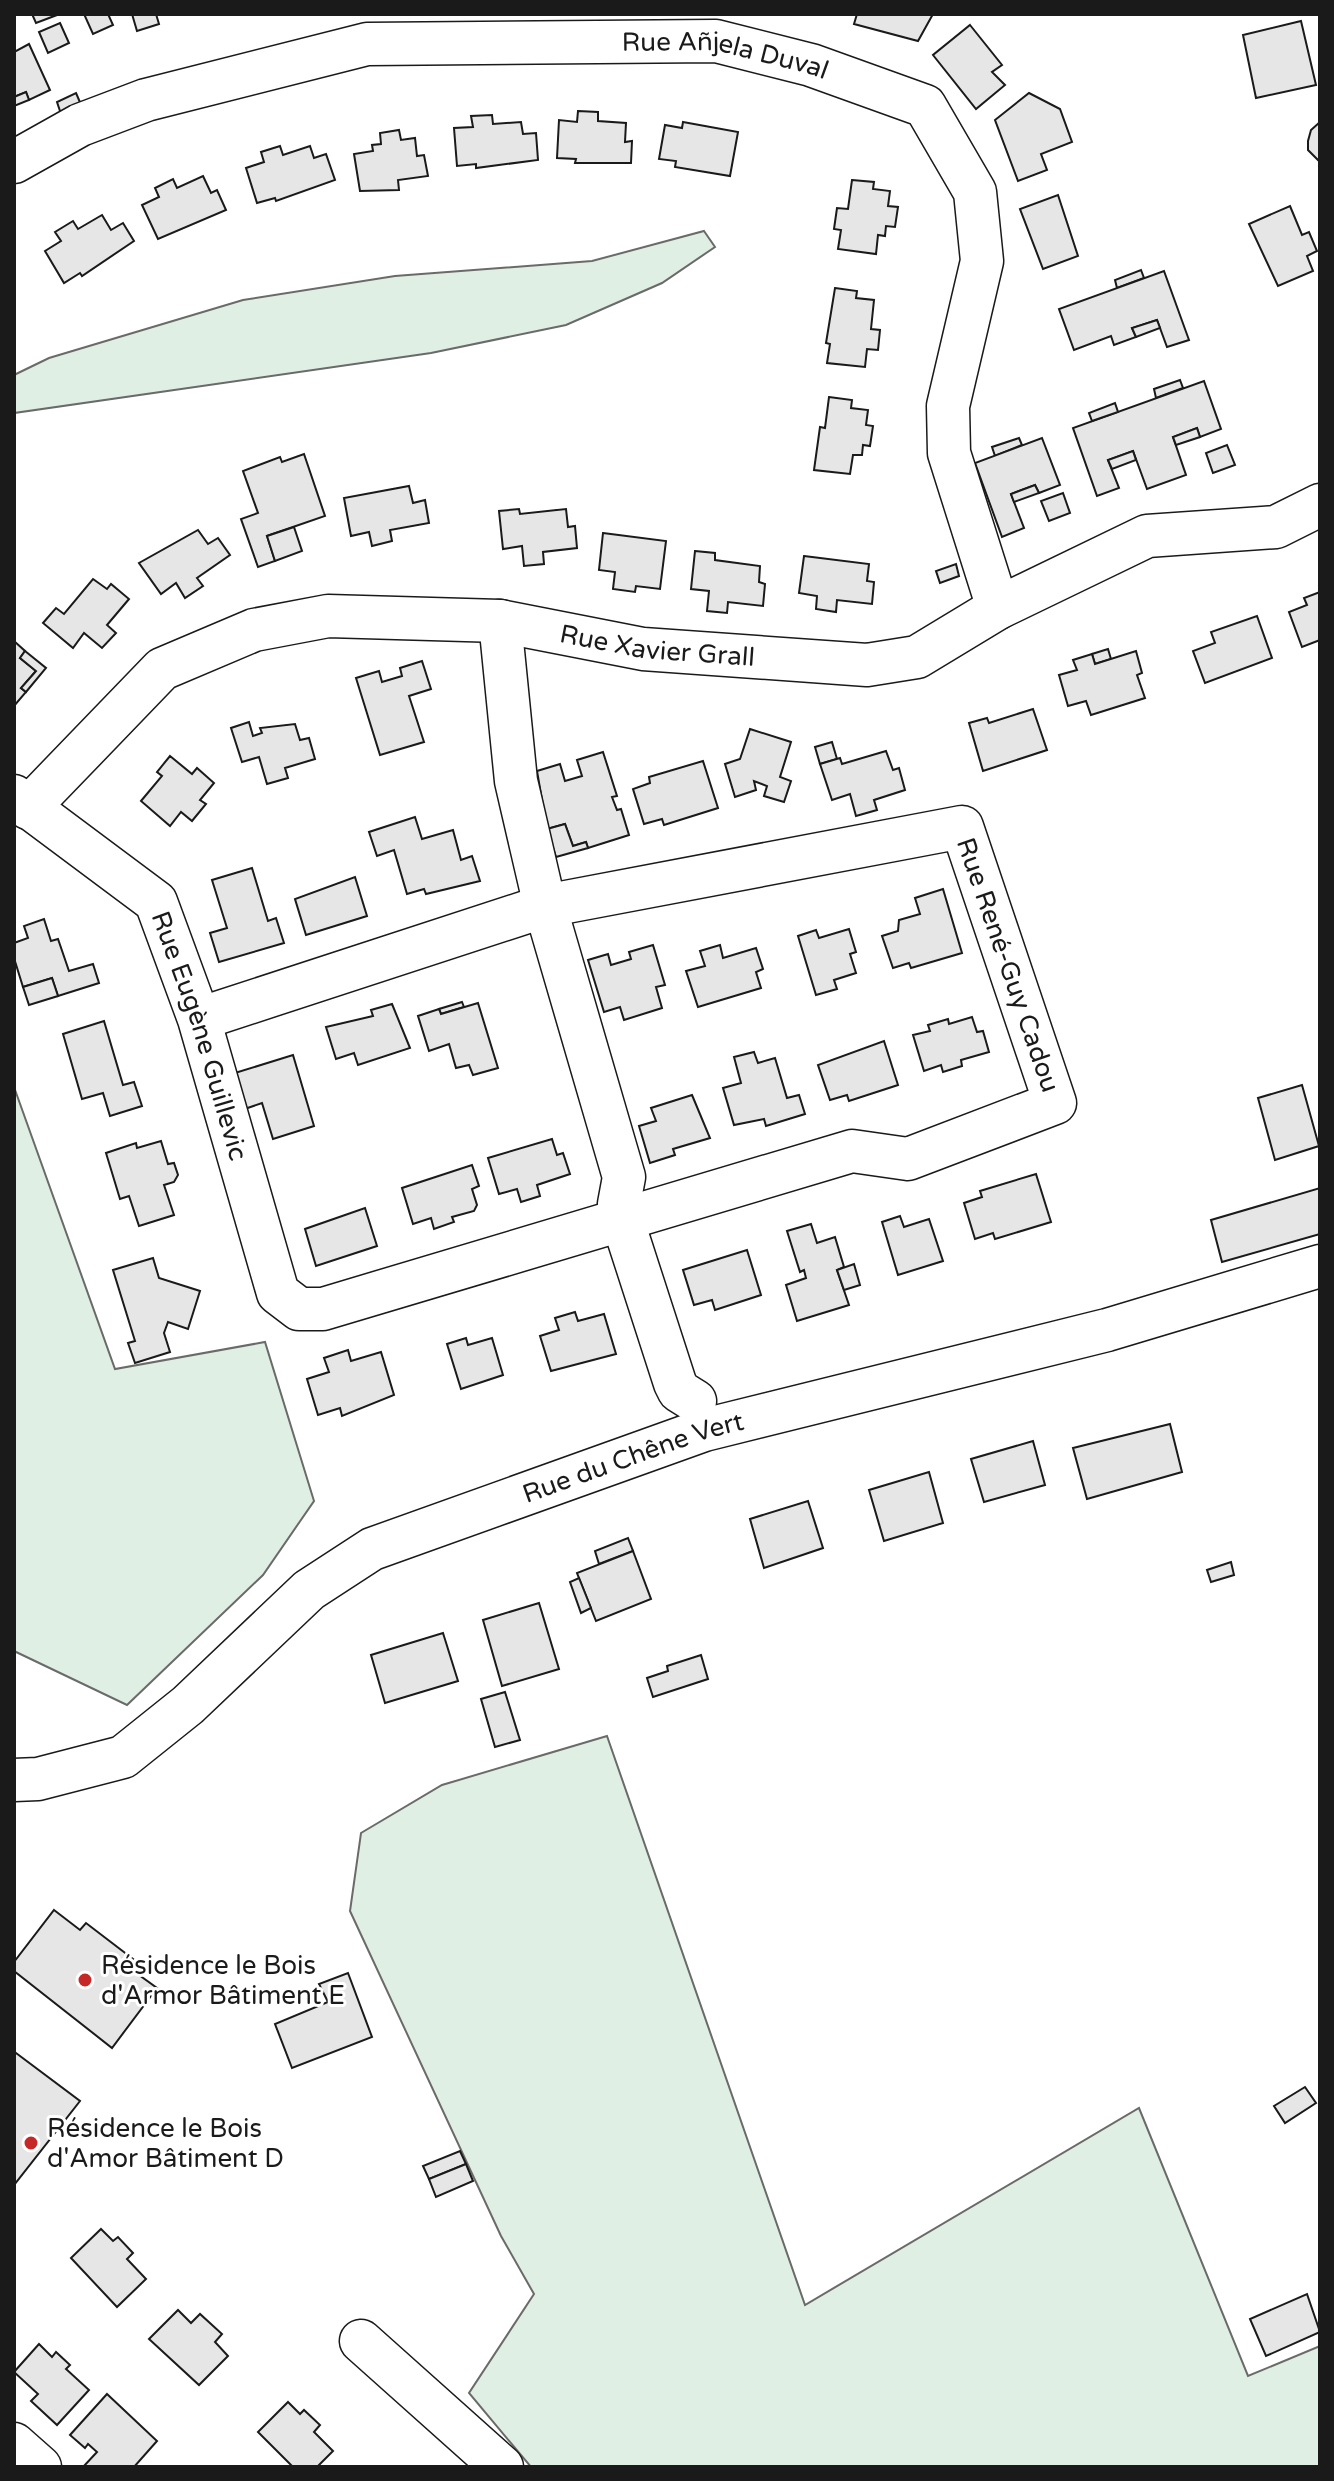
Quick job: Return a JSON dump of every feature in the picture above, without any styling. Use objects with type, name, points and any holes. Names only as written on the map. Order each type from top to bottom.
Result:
[{"type":"street","name":"Rue Añjela Duval","points":[[14,162],[80,125],[146,100],[367,44],[716,41],[811,65],[925,106],[975,192],[982,261],[950,395],[949,453],[998,608]]},
{"type":"street","name":"Rue Xavier Grall","points":[[21,802],[162,669],[254,630],[328,616],[500,621],[643,649],[867,665],[917,657],[998,608],[1147,536],[1276,527],[1320,505]]},
{"type":"street","points":[[500,621],[516,781],[545,906],[624,1177],[644,1196],[637,1214],[703,1383],[700,1416]]},
{"type":"street","name":"Rue Eugène Guillevic","points":[[21,802],[156,902],[199,1019],[278,1293],[299,1309],[323,1309]]},
{"type":"street","name":"Rue René-Guy Cadou","points":[[199,1019],[545,906],[962,827],[1055,1103],[908,1159],[852,1151],[323,1309]]},
{"type":"street","name":"Rue du Chêne Vert","points":[[14,1780],[38,1779],[123,1757],[188,1705],[309,1590],[372,1549],[700,1416],[1107,1330],[1320,1266]]},
{"type":"street","points":[[361,2341],[502,2467]]},
{"type":"street","points":[[14,2444],[40,2467]]},
{"type":"green space","points":[[704,231],[715,247],[662,283],[566,325],[431,353],[14,413],[14,375],[49,358],[243,300],[395,276],[592,261]]},
{"type":"green space","points":[[14,1087],[115,1369],[265,1342],[314,1501],[263,1575],[127,1705],[14,1651]]},
{"type":"green space","points":[[607,1736],[805,2305],[1139,2108],[1248,2376],[1320,2346],[1320,2467],[531,2467],[469,2393],[534,2294],[501,2236],[350,1911],[361,1833],[442,1785]]},
{"type":"building","points":[[32,14],[56,14],[57,15],[36,23]]},
{"type":"building","points":[[84,14],[108,14],[113,25],[93,34]]},
{"type":"building","points":[[132,14],[156,14],[159,24],[137,31]]},
{"type":"building","points":[[857,14],[933,14],[918,41],[854,24]]},
{"type":"building","points":[[1301,21],[1316,85],[1256,98],[1243,35]]},
{"type":"building","points":[[60,23],[69,43],[48,53],[39,32]]},
{"type":"building","points":[[970,25],[1002,65],[992,72],[1005,85],[976,109],[933,55]]},
{"type":"building","points":[[29,44],[50,90],[29,100],[26,92],[14,97],[14,52]]},
{"type":"building","points":[[26,92],[29,100],[14,106],[14,97]]},
{"type":"building","points":[[76,93],[85,114],[64,123],[57,102]]},
{"type":"building","points":[[1029,93],[1060,109],[1072,142],[1041,154],[1047,170],[1018,181],[995,120]]},
{"type":"building","points":[[578,111],[598,112],[598,121],[626,123],[625,142],[632,141],[631,163],[575,163],[576,159],[557,158],[559,120],[577,122]]},
{"type":"building","points":[[492,115],[493,124],[521,122],[523,134],[536,133],[538,160],[476,168],[476,164],[457,166],[454,128],[473,127],[471,116]]},
{"type":"building","points":[[683,122],[738,132],[730,176],[675,167],[676,161],[659,159],[665,125],[682,128]]},
{"type":"building","points":[[1320,122],[1320,162],[1308,150],[1308,141],[1311,130]]},
{"type":"building","points":[[399,130],[401,140],[415,138],[417,156],[424,155],[428,176],[398,180],[399,190],[360,191],[354,154],[373,151],[372,145],[381,144],[380,133]]},
{"type":"building","points":[[280,146],[283,155],[310,146],[314,158],[326,154],[335,180],[276,201],[275,198],[257,203],[246,168],[264,162],[261,152]]},
{"type":"building","points":[[203,176],[211,193],[217,190],[226,210],[158,239],[142,205],[159,197],[155,188],[173,179],[177,188]]},
{"type":"building","points":[[852,180],[874,182],[873,189],[890,191],[888,206],[898,207],[895,227],[886,226],[885,236],[878,235],[876,254],[838,249],[841,230],[834,229],[837,208],[848,209]]},
{"type":"building","points":[[1058,195],[1078,256],[1043,269],[1020,209]]},
{"type":"building","points":[[1290,206],[1302,235],[1309,232],[1317,251],[1307,256],[1313,271],[1278,286],[1249,224]]},
{"type":"building","points":[[102,215],[111,230],[123,223],[134,241],[82,276],[80,273],[64,283],[45,251],[61,241],[55,232],[73,221],[78,229]]},
{"type":"building","points":[[1141,270],[1144,278],[1117,288],[1115,280]]},
{"type":"building","points":[[1164,271],[1189,340],[1167,347],[1157,320],[1132,328],[1136,337],[1114,345],[1111,336],[1074,350],[1059,309]]},
{"type":"building","points":[[835,288],[857,291],[856,298],[874,300],[871,329],[880,330],[878,350],[867,349],[865,367],[827,363],[830,344],[826,343]]},
{"type":"building","points":[[1157,320],[1160,328],[1136,337],[1132,328]]},
{"type":"building","points":[[1180,380],[1183,388],[1156,398],[1154,389]]},
{"type":"building","points":[[1204,381],[1221,429],[1200,437],[1197,428],[1173,437],[1186,475],[1147,489],[1133,451],[1108,460],[1119,488],[1097,496],[1073,428]]},
{"type":"building","points":[[829,397],[852,400],[851,408],[868,410],[866,425],[873,426],[870,446],[863,445],[862,455],[853,455],[850,474],[814,470],[820,427],[825,428]]},
{"type":"building","points":[[1115,403],[1118,412],[1092,421],[1089,413]]},
{"type":"building","points":[[1197,428],[1200,437],[1176,445],[1173,437]]},
{"type":"building","points":[[1019,438],[1022,445],[995,456],[992,447]]},
{"type":"building","points":[[1042,438],[1060,485],[1039,493],[1035,485],[1011,494],[1024,528],[1002,537],[975,463]]},
{"type":"building","points":[[1227,445],[1235,465],[1213,473],[1206,453]]},
{"type":"building","points":[[1133,451],[1136,460],[1112,469],[1108,460]]},
{"type":"building","points":[[304,454],[325,516],[267,536],[275,561],[258,567],[241,519],[258,513],[243,471],[280,457],[282,462]]},
{"type":"building","points":[[1035,485],[1039,493],[1014,502],[1011,494]]},
{"type":"building","points":[[409,486],[413,503],[425,500],[429,523],[390,530],[392,541],[372,546],[369,532],[351,536],[344,498]]},
{"type":"building","points":[[1063,493],[1070,513],[1049,521],[1041,501]]},
{"type":"building","points":[[519,509],[520,514],[566,509],[568,527],[575,526],[577,548],[543,552],[544,564],[524,566],[522,546],[503,549],[499,511]]},
{"type":"building","points":[[294,527],[302,551],[275,561],[267,536]]},
{"type":"building","points":[[198,530],[208,544],[218,538],[230,555],[197,578],[203,586],[185,598],[176,583],[161,594],[139,563]]},
{"type":"building","points":[[603,533],[666,541],[660,589],[636,586],[635,592],[613,589],[615,572],[599,570]]},
{"type":"building","points":[[695,551],[715,553],[715,560],[760,566],[759,582],[765,584],[763,606],[728,602],[727,613],[707,611],[709,591],[691,589]]},
{"type":"building","points":[[804,556],[869,564],[867,581],[874,582],[872,604],[837,600],[836,612],[816,609],[817,596],[799,593]]},
{"type":"building","points":[[956,564],[959,576],[940,583],[936,571]]},
{"type":"building","points":[[93,579],[107,589],[111,584],[129,599],[107,625],[116,633],[102,648],[84,633],[73,648],[43,623],[56,608],[64,614]]},
{"type":"building","points":[[1320,592],[1320,640],[1302,647],[1289,612],[1307,605],[1304,598]]},
{"type":"building","points":[[1257,616],[1272,658],[1205,683],[1193,651],[1215,643],[1211,632]]},
{"type":"building","points":[[14,641],[25,651],[20,658],[36,671],[21,688],[26,692],[14,706]]},
{"type":"building","points":[[1108,649],[1111,659],[1095,664],[1092,654]]},
{"type":"building","points":[[25,651],[46,668],[26,692],[21,688],[36,671],[20,658]]},
{"type":"building","points":[[1136,651],[1142,673],[1137,675],[1145,698],[1091,715],[1086,701],[1068,706],[1059,675],[1077,670],[1073,660],[1092,654],[1095,664]]},
{"type":"building","points":[[422,661],[431,689],[409,696],[424,742],[380,755],[356,678],[379,671],[382,682],[402,676],[400,668]]},
{"type":"building","points":[[1033,709],[1047,750],[983,771],[969,723],[987,718],[989,723]]},
{"type":"building","points":[[249,722],[253,736],[262,733],[260,728],[295,724],[300,740],[309,738],[315,759],[285,768],[288,778],[267,784],[259,757],[242,762],[231,728]]},
{"type":"building","points":[[750,729],[791,742],[780,777],[791,781],[784,802],[764,796],[767,786],[754,781],[756,790],[735,797],[725,764],[740,759]]},
{"type":"building","points":[[832,742],[837,759],[820,764],[815,747]]},
{"type":"building","points":[[886,751],[893,770],[899,768],[905,790],[874,800],[877,810],[856,816],[850,794],[832,800],[820,764],[840,758],[842,764]]},
{"type":"building","points":[[603,752],[617,796],[612,797],[617,810],[621,809],[629,835],[588,848],[586,842],[573,846],[565,824],[547,829],[537,771],[560,764],[565,781],[582,776],[577,760]]},
{"type":"building","points":[[170,756],[192,774],[197,768],[214,783],[200,800],[206,804],[192,821],[181,812],[170,826],[141,801],[162,776],[157,772]]},
{"type":"building","points":[[703,761],[718,808],[664,825],[662,819],[644,824],[633,789],[650,783],[649,777]]},
{"type":"building","points":[[415,817],[422,839],[453,830],[461,860],[472,856],[480,881],[426,894],[424,889],[407,894],[394,850],[377,856],[369,832]]},
{"type":"building","points":[[565,824],[573,846],[586,842],[588,848],[556,857],[547,829]]},
{"type":"building","points":[[252,868],[268,921],[276,918],[284,943],[219,962],[210,933],[227,928],[212,880]]},
{"type":"building","points":[[355,877],[367,916],[306,935],[295,899]]},
{"type":"building","points":[[943,889],[962,953],[911,968],[909,963],[893,968],[882,936],[898,931],[899,920],[920,914],[915,898]]},
{"type":"building","points":[[44,919],[51,941],[58,939],[69,971],[93,964],[99,983],[58,996],[52,978],[23,987],[14,958],[14,943],[28,938],[24,926]]},
{"type":"building","points":[[849,929],[856,952],[850,954],[856,973],[834,980],[837,989],[816,995],[798,936],[816,930],[819,938]]},
{"type":"building","points":[[653,945],[665,985],[656,987],[662,1008],[624,1020],[620,1007],[604,1012],[588,960],[608,954],[611,965],[631,959],[629,952]]},
{"type":"building","points":[[720,945],[723,958],[756,948],[763,969],[756,972],[761,988],[698,1007],[686,971],[705,966],[700,951]]},
{"type":"building","points":[[52,978],[58,996],[29,1005],[23,987]]},
{"type":"building","points":[[462,1002],[464,1007],[441,1014],[439,1009]]},
{"type":"building","points":[[478,1003],[498,1068],[473,1075],[469,1065],[456,1068],[449,1044],[429,1051],[418,1016],[439,1009],[441,1014]]},
{"type":"building","points":[[392,1004],[410,1048],[358,1065],[354,1053],[336,1059],[326,1027],[373,1016],[371,1010]]},
{"type":"building","points":[[972,1017],[977,1032],[983,1031],[989,1052],[961,1060],[962,1066],[943,1072],[941,1065],[924,1071],[913,1035],[930,1031],[928,1025],[948,1019],[949,1024]]},
{"type":"building","points":[[104,1021],[123,1085],[134,1082],[142,1106],[110,1116],[103,1093],[82,1099],[63,1034]]},
{"type":"building","points":[[884,1041],[898,1085],[849,1101],[847,1095],[830,1100],[818,1065]]},
{"type":"building","points":[[754,1052],[758,1063],[775,1058],[787,1098],[799,1095],[805,1114],[766,1126],[764,1119],[734,1125],[723,1088],[741,1083],[734,1057]]},
{"type":"building","points":[[293,1055],[314,1126],[273,1139],[262,1103],[233,1113],[222,1077]]},
{"type":"building","points":[[1302,1085],[1319,1146],[1275,1160],[1258,1098]]},
{"type":"building","points":[[692,1095],[710,1138],[673,1149],[675,1155],[650,1163],[639,1126],[656,1121],[651,1108]]},
{"type":"building","points":[[552,1139],[557,1155],[563,1153],[570,1174],[537,1185],[540,1196],[521,1202],[517,1189],[499,1194],[488,1158]]},
{"type":"building","points":[[161,1141],[168,1164],[174,1163],[178,1175],[174,1182],[164,1185],[174,1215],[139,1226],[129,1196],[120,1199],[106,1153],[136,1143],[137,1148]]},
{"type":"building","points":[[472,1165],[479,1186],[472,1189],[477,1205],[474,1211],[452,1217],[454,1222],[434,1229],[431,1218],[413,1224],[402,1188]]},
{"type":"building","points":[[1036,1174],[1051,1222],[995,1239],[993,1233],[975,1239],[964,1203],[982,1197],[980,1191]]},
{"type":"building","points":[[1320,1188],[1320,1234],[1222,1262],[1211,1220]]},
{"type":"building","points":[[365,1208],[377,1246],[316,1266],[305,1229]]},
{"type":"building","points":[[900,1216],[904,1227],[929,1219],[943,1261],[898,1275],[882,1222]]},
{"type":"building","points":[[811,1224],[817,1243],[835,1237],[844,1267],[837,1270],[849,1305],[797,1321],[786,1285],[806,1278],[804,1270],[800,1272],[787,1231]]},
{"type":"building","points":[[747,1250],[761,1295],[715,1310],[712,1300],[694,1305],[683,1270]]},
{"type":"building","points":[[153,1258],[159,1278],[200,1291],[188,1329],[168,1322],[164,1333],[170,1352],[135,1363],[128,1343],[135,1341],[113,1270]]},
{"type":"building","points":[[854,1264],[860,1285],[844,1290],[837,1270]]},
{"type":"building","points":[[575,1312],[578,1321],[604,1314],[616,1354],[551,1371],[540,1336],[559,1330],[555,1318]]},
{"type":"building","points":[[466,1338],[468,1345],[492,1338],[503,1375],[461,1389],[447,1344]]},
{"type":"building","points":[[348,1350],[351,1361],[381,1352],[394,1395],[342,1416],[340,1408],[318,1415],[307,1379],[329,1372],[324,1358]]},
{"type":"building","points":[[1170,1424],[1182,1472],[1087,1499],[1073,1448]]},
{"type":"building","points":[[1033,1441],[1045,1485],[984,1502],[971,1459]]},
{"type":"building","points":[[929,1472],[943,1523],[884,1541],[869,1490]]},
{"type":"building","points":[[808,1501],[823,1548],[764,1568],[750,1519]]},
{"type":"building","points":[[628,1538],[633,1551],[599,1564],[595,1551]]},
{"type":"building","points":[[633,1551],[651,1599],[596,1621],[577,1573]]},
{"type":"building","points":[[1231,1562],[1234,1575],[1211,1582],[1207,1570]]},
{"type":"building","points":[[579,1578],[591,1608],[581,1613],[570,1582]]},
{"type":"building","points":[[539,1603],[559,1669],[502,1686],[483,1620]]},
{"type":"building","points":[[443,1633],[458,1681],[385,1703],[371,1655]]},
{"type":"building","points":[[701,1655],[708,1679],[653,1697],[647,1678],[668,1671],[667,1666]]},
{"type":"building","points":[[505,1692],[520,1740],[495,1747],[481,1699]]},
{"type":"building","name":"Résidence le Bois d'Armor Bâtiment E","points":[[54,1910],[80,1930],[86,1923],[133,1959],[128,1967],[157,1988],[112,2048],[14,1971],[14,1962]]},
{"type":"building","points":[[348,1973],[372,2037],[292,2068],[275,2024],[328,2002],[319,1984]]},
{"type":"building","name":"Résidence le Bois d'Amor Bâtiment D","points":[[16,2053],[80,2101],[14,2185],[14,2056]]},
{"type":"building","points":[[1305,2087],[1316,2103],[1285,2123],[1274,2106]]},
{"type":"building","points":[[460,2151],[466,2164],[429,2179],[423,2166]]},
{"type":"building","points":[[466,2164],[473,2181],[436,2197],[429,2179]]},
{"type":"building","points":[[101,2229],[113,2241],[118,2237],[133,2253],[127,2259],[146,2279],[117,2307],[71,2258]]},
{"type":"building","points":[[1307,2294],[1320,2332],[1266,2356],[1250,2319]]},
{"type":"building","points":[[178,2310],[191,2323],[200,2314],[222,2334],[215,2342],[228,2356],[199,2385],[149,2339]]},
{"type":"building","points":[[39,2344],[52,2357],[56,2352],[70,2365],[66,2369],[89,2390],[57,2425],[31,2401],[38,2394],[14,2372]]},
{"type":"building","points":[[107,2394],[157,2441],[134,2467],[83,2467],[97,2452],[88,2444],[85,2448],[70,2435]]},
{"type":"building","points":[[288,2402],[300,2414],[304,2410],[320,2425],[314,2432],[333,2451],[317,2467],[293,2467],[258,2432]]},
{"type":"place","name":"Résidence le Bois d'Armor Bâtiment E","points":[[85,1980]]},
{"type":"place","name":"Résidence le Bois d'Amor Bâtiment D","points":[[31,2143]]}]
